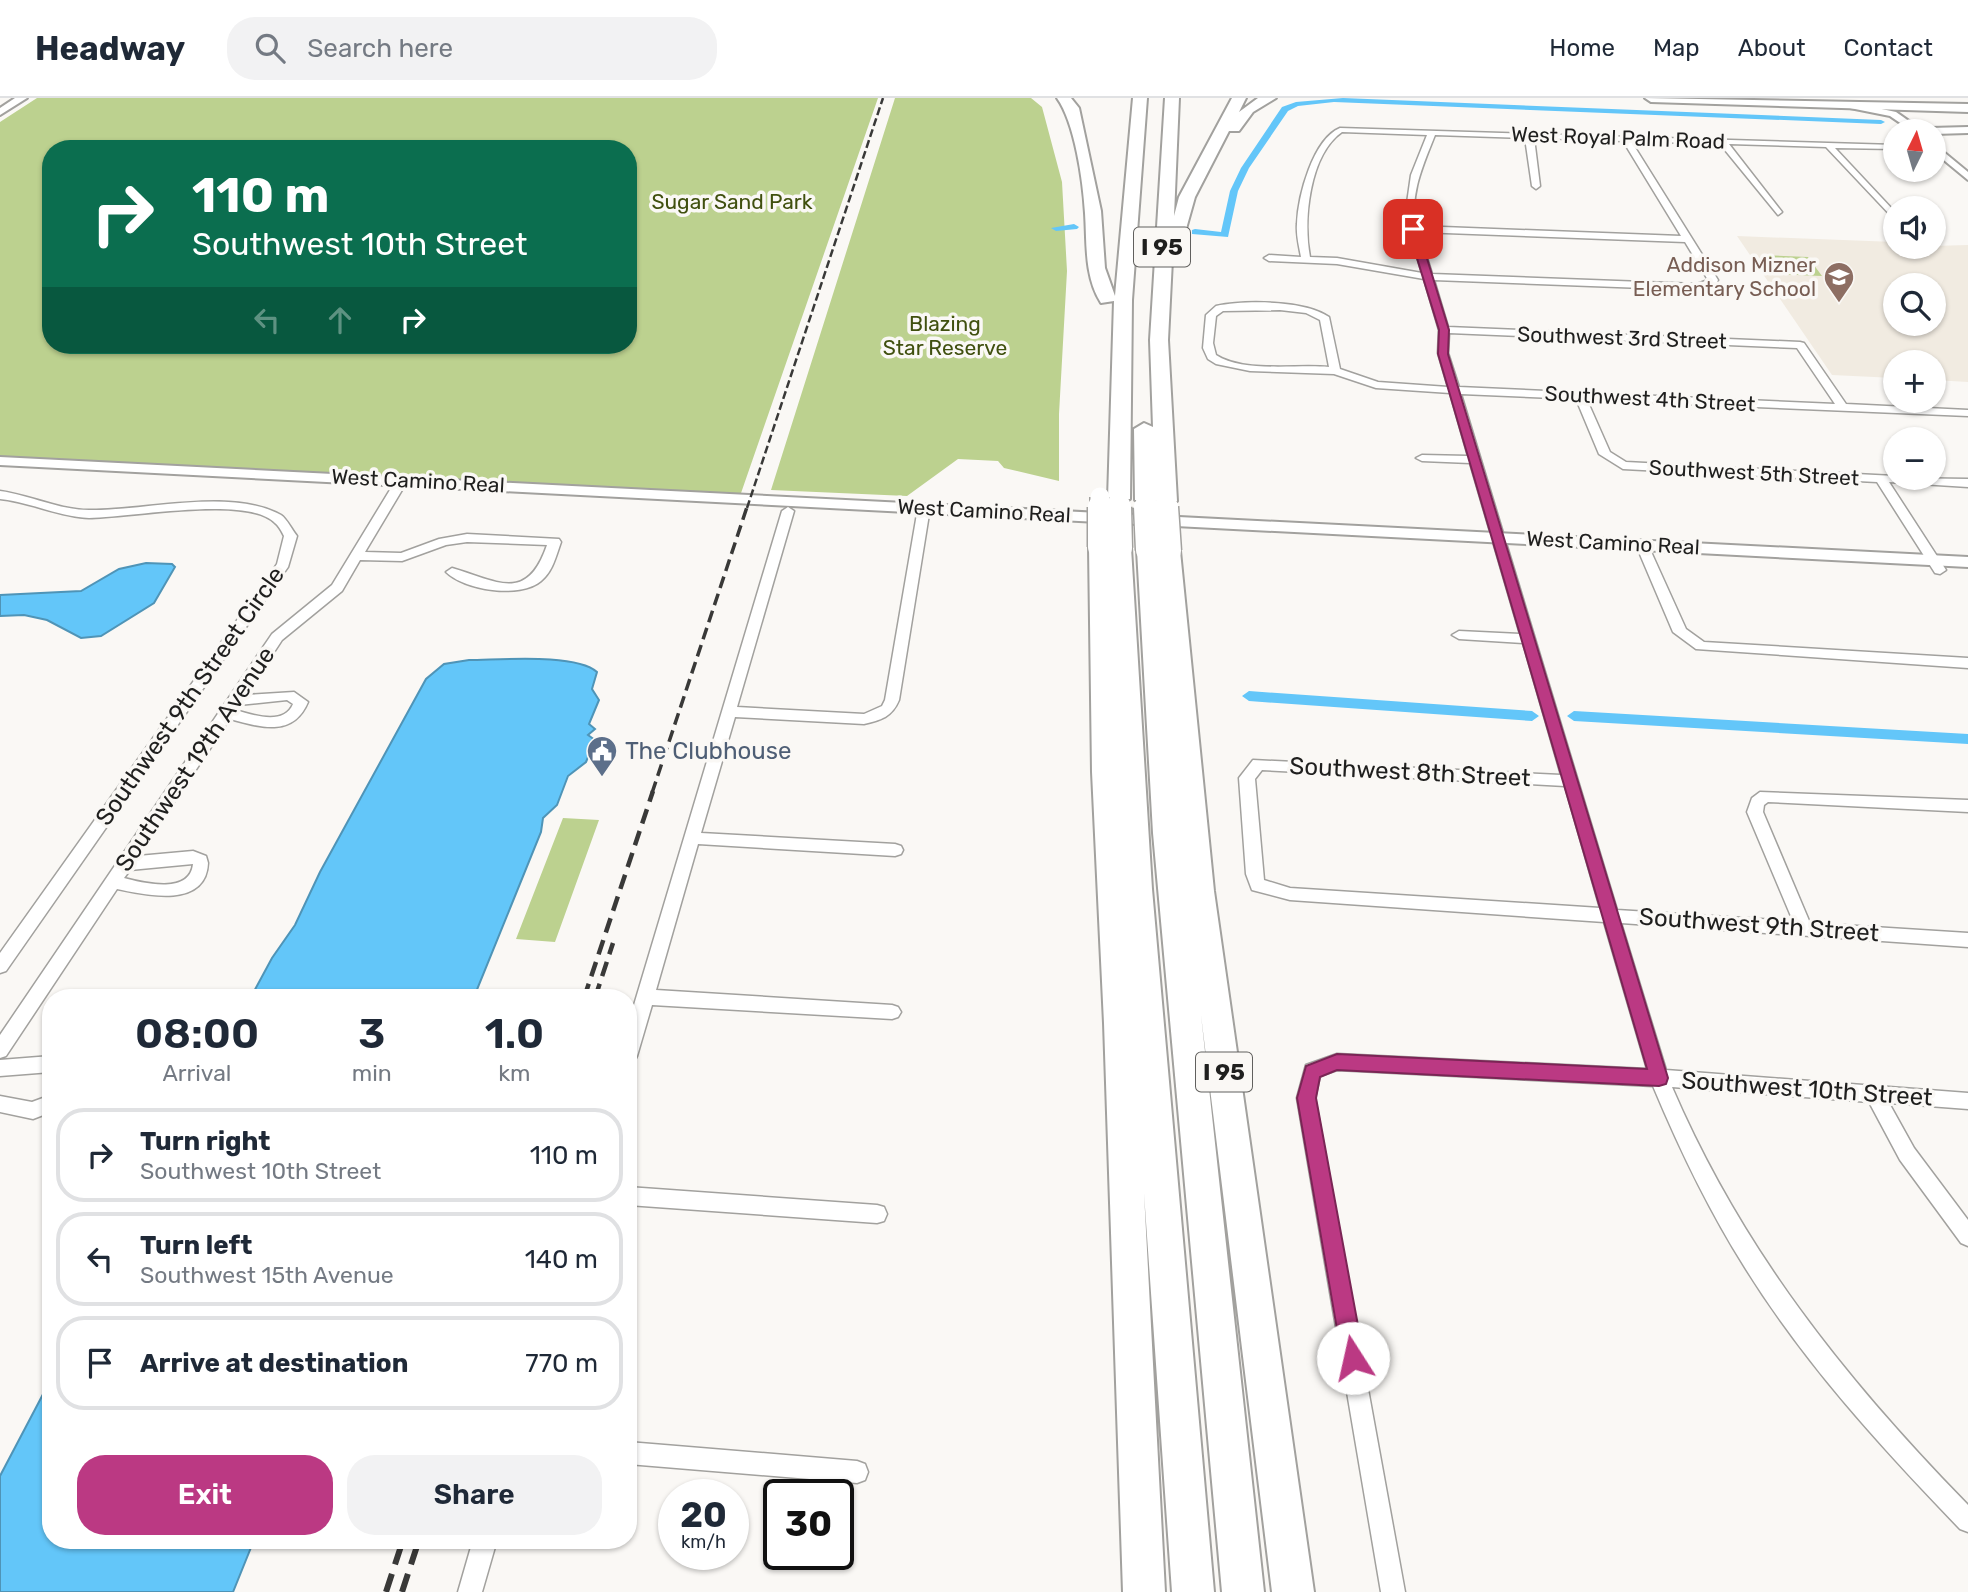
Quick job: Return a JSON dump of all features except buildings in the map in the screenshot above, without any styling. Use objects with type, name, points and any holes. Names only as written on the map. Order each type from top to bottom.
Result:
[{"type":"highway","points":[[1065,98],[1073,111],[1086,168],[1093,211],[1096,268],[1107,299]]},
{"type":"highway","points":[[1120,132],[1124,98]]},
{"type":"highway","points":[[1140,98],[1110,498],[1134,549],[1167,833],[1243,1592]]},
{"type":"highway","points":[[1156,500],[1144,307],[1157,98]]},
{"type":"highway","name":"I 95","points":[[1144,1592],[1120,1036],[1105,772],[1134,549],[1156,500],[1163,395],[1160,367],[1161,269],[1172,98]]},
{"type":"highway","points":[[1163,395],[1179,222],[1199,171],[1239,98]]},
{"type":"highway","points":[[1199,171],[1212,159],[1246,111],[1269,98]]},
{"type":"highway","name":"I 95","points":[[1110,498],[1102,395],[1111,237]]},
{"type":"highway","points":[[1134,549],[1133,826],[1193,1592]]},
{"type":"highway","name":"I 95","points":[[1134,549],[1202,904],[1293,1592]]},
{"type":"main road","points":[[1651,98],[1813,103],[1837,101],[1968,108]]},
{"type":"main road","points":[[1924,98],[1968,99]]},
{"type":"street","points":[[0,112],[22,98]]},
{"type":"street","points":[[1837,101],[1892,114],[1900,119]]},
{"type":"street","name":"West Royal Palm Road","points":[[1306,259],[1302,216],[1313,173],[1333,133],[1340,130],[1883,147]]},
{"type":"street","points":[[1432,132],[1412,186],[1410,206],[1413,229],[1444,330],[1443,354],[1659,1078],[1703,1180],[1762,1279],[1859,1406],[1968,1521]]},
{"type":"street","points":[[1946,135],[1968,132]]},
{"type":"street","points":[[1529,135],[1536,186]]},
{"type":"street","points":[[1269,258],[1337,261],[1397,274],[1428,276],[1697,287],[1710,285],[1713,280],[1625,138]]},
{"type":"street","points":[[1723,142],[1778,212]]},
{"type":"street","points":[[1828,145],[1883,204]]},
{"type":"street","points":[[1946,155],[1968,177]]},
{"type":"street","points":[[1413,229],[1688,239]]},
{"type":"street","name":"Southwest 4th Street","points":[[1335,371],[1325,320],[1321,315],[1303,310],[1229,307],[1220,308],[1211,315],[1209,355],[1222,363],[1335,371],[1388,387],[1968,413]]},
{"type":"street","name":"Southwest 3rd Street","points":[[1444,330],[1800,345],[1843,408]]},
{"type":"street","name":"Southwest 5th Street","points":[[1580,396],[1605,454],[1623,465],[1968,483]]},
{"type":"street","points":[[1422,458],[1474,460]]},
{"type":"street","name":"West Camino Real","points":[[0,461],[788,511],[924,513]]},
{"type":"street","name":"West Camino Real","points":[[0,474],[398,486],[1937,565],[1968,562]]},
{"type":"street","points":[[1881,479],[1937,565]]},
{"type":"street","name":"Southwest 19th Avenue","points":[[0,1050],[277,637],[330,595],[359,556],[398,486]]},
{"type":"street","name":"Southwest 9th Street Circle","points":[[0,495],[33,498],[65,511],[86,514],[195,505],[247,508],[279,520],[288,530],[291,542],[284,564],[0,966]]},
{"type":"street","points":[[637,1026],[788,511]]},
{"type":"street","points":[[730,712],[864,719],[882,713],[892,700],[924,513]]},
{"type":"street","points":[[359,556],[402,557],[443,542],[467,538],[555,542],[543,573],[525,584],[512,586],[473,582],[452,572]]},
{"type":"street","points":[[1644,550],[1680,632],[1695,643],[1715,649],[1968,663]]},
{"type":"street","name":"West Camino Real","points":[[1937,565],[1968,572]]},
{"type":"street","points":[[1459,635],[1528,639]]},
{"type":"street","name":"Southwest 8th Street","points":[[1258,885],[1254,874],[1247,778],[1258,764],[1570,781]]},
{"type":"street","points":[[1804,928],[1755,812],[1757,802],[1761,799],[1779,794],[1968,806]]},
{"type":"street","points":[[692,838],[895,850]]},
{"type":"street","points":[[113,882],[161,891],[178,890],[197,876],[201,867],[200,860],[193,857],[124,864]]},
{"type":"street","name":"Southwest 9th Street","points":[[1258,885],[1290,894],[1968,940]]},
{"type":"street","points":[[646,997],[892,1012]]},
{"type":"street","name":"Southwest 10th Street","points":[[1393,1592],[1306,1098],[1312,1072],[1337,1062],[1659,1078],[1968,1101]]},
{"type":"street","points":[[0,1068],[42,1065]]},
{"type":"street","points":[[1874,1094],[1907,1154],[1968,1236]]},
{"type":"street","points":[[0,1104],[33,1111],[42,1107]]},
{"type":"street","points":[[637,1197],[877,1214]]},
{"type":"street","points":[[637,1454],[857,1472]]},
{"type":"street","points":[[470,1592],[482,1549]]},
{"type":"shaded area","name":"Addison Mizner Elementary School","points":[[1737,236],[1883,242],[1883,259],[1946,259],[1946,246],[1968,245],[1968,382],[1946,381],[1946,350],[1883,350],[1883,377],[1832,375]]},
{"type":"green space","name":"Sugar Sand Park","points":[[37,98],[878,98],[740,496],[0,456],[0,122]]},
{"type":"green space","name":"Blazing Star Reserve","points":[[895,98],[1031,98],[1042,107],[1062,182],[1067,271],[1059,414],[1059,481],[1004,468],[998,461],[958,459],[907,496],[771,490]]},
{"type":"green space","points":[[1761,255],[1808,257],[1822,276],[1774,274]]},
{"type":"green space","points":[[563,818],[599,820],[555,942],[516,939]]},
{"type":"water","points":[[146,563],[172,564],[175,567],[154,603],[101,636],[81,638],[47,620],[24,615],[0,616],[0,595],[81,591],[119,569]]},
{"type":"water","points":[[536,659],[572,662],[597,672],[592,689],[599,700],[589,724],[595,729],[588,735],[595,740],[586,762],[568,776],[557,805],[543,818],[541,832],[477,989],[255,989],[272,958],[295,925],[320,872],[426,679],[444,664],[469,660]]},
{"type":"water","points":[[42,1396],[42,1549],[250,1549],[233,1592],[0,1592],[0,1476]]},
{"type":"waterway","points":[[1195,232],[1225,235],[1234,191],[1245,168],[1285,109],[1296,104],[1334,100],[1881,122]]},
{"type":"waterway","points":[[1056,228],[1074,227]]},
{"type":"waterway","points":[[1249,696],[1532,716]]},
{"type":"waterway","points":[[1574,716],[1968,739]]},
{"type":"railway","points":[[747,508],[883,98]]},
{"type":"railway","points":[[652,793],[747,507]]},
{"type":"railway","points":[[587,989],[653,791]]},
{"type":"railway","points":[[598,989],[613,943]]},
{"type":"railway","points":[[386,1592],[400,1549]]},
{"type":"railway","points":[[402,1592],[416,1549]]},
{"type":"place","name":"Addison Mizner Elementary School","points":[[1839,304]]},
{"type":"place","name":"The Clubhouse","points":[[602,778]]},
{"type":"route","points":[[1353,1358],[1306,1098],[1312,1072],[1337,1062],[1659,1078],[1496,537],[1443,354],[1444,330],[1413,229]]}]
